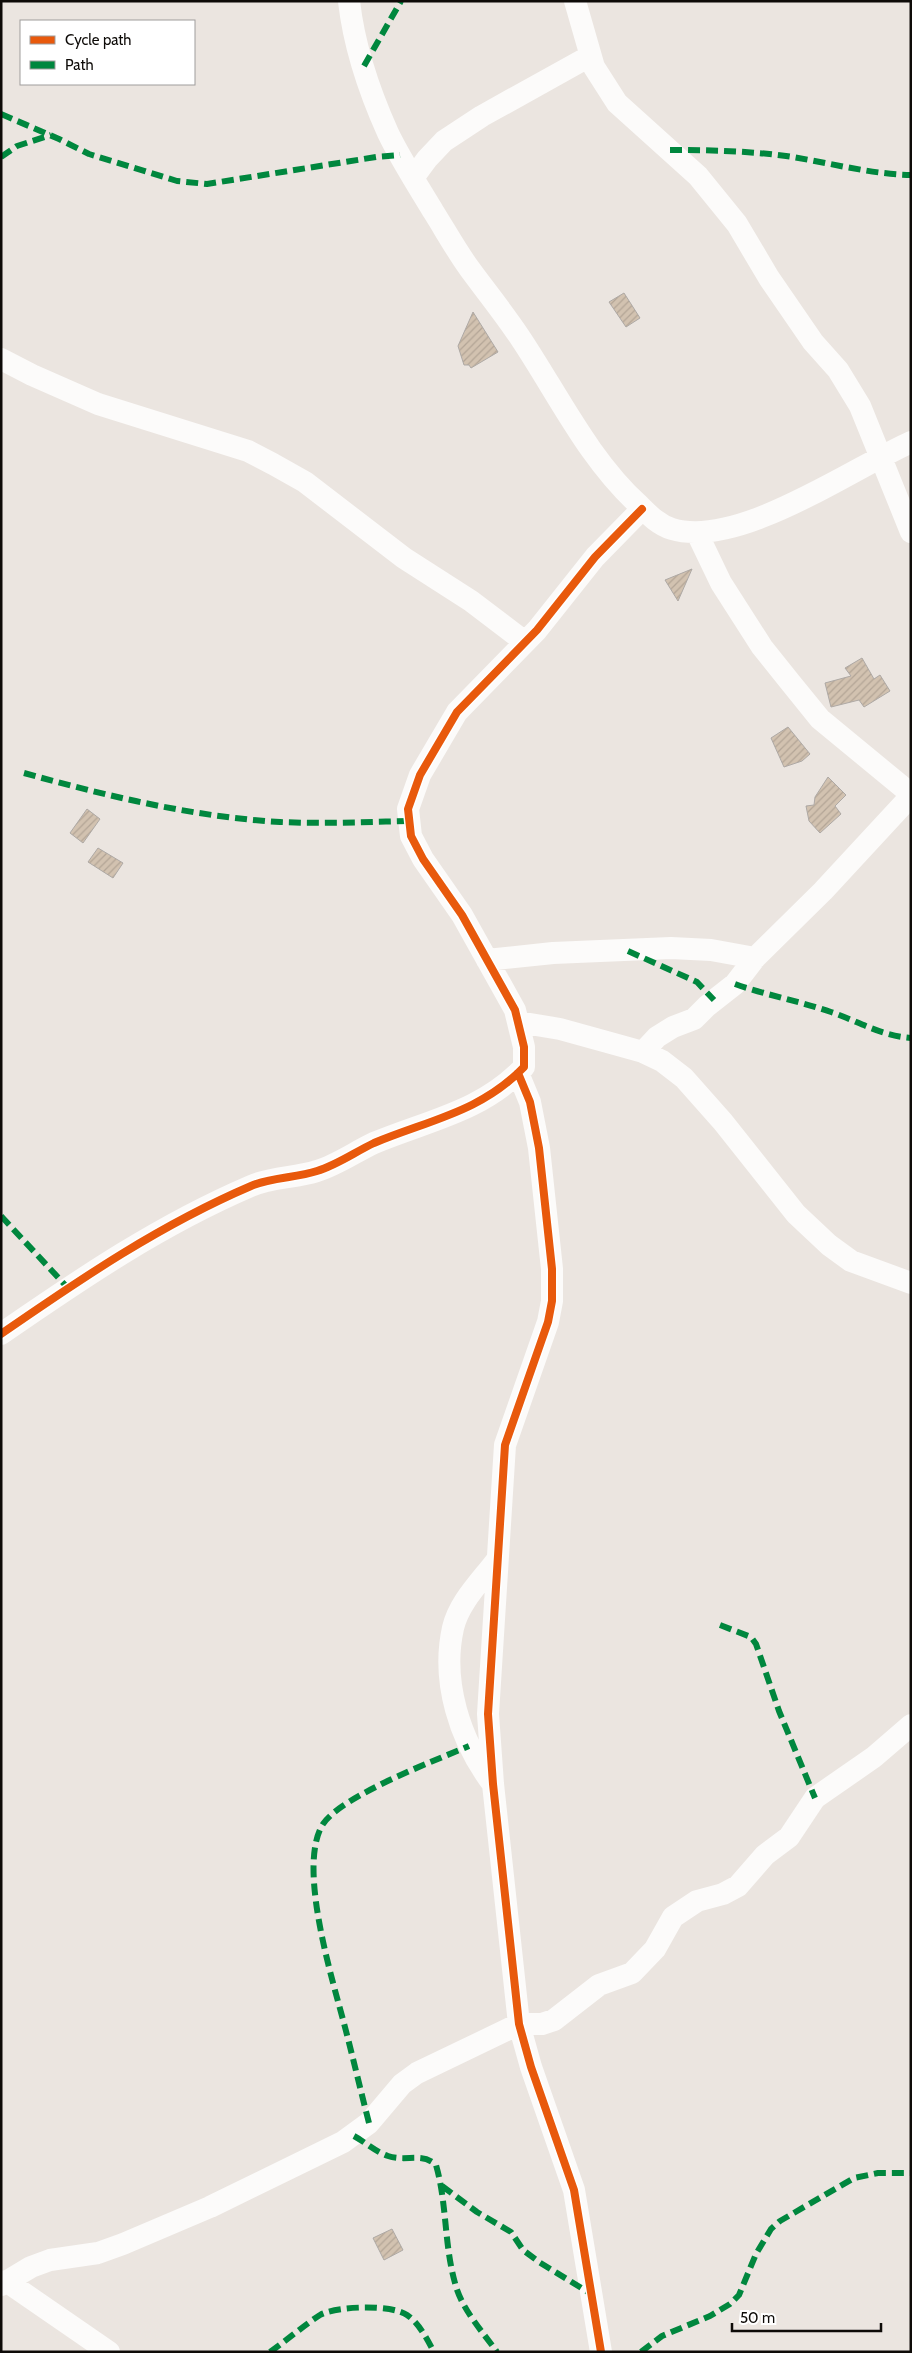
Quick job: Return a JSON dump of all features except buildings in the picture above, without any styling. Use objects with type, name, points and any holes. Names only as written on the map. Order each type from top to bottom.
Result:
[{"type":"street","points":[[349,1],[364,66],[381,115],[413,178],[466,265],[519,335],[594,455],[621,490],[656,522],[672,529],[697,533],[743,525],[836,481],[879,456],[911,442]]},
{"type":"street","points":[[575,1],[594,67],[617,103],[698,176],[737,224],[780,294],[813,342],[838,370],[860,406],[911,532]]},
{"type":"street","points":[[413,178],[427,159],[444,142],[482,116],[590,56]]},
{"type":"street","points":[[1,359],[98,404],[248,450],[274,464],[305,482],[404,558],[471,601],[525,642]]},
{"type":"street","points":[[1,1334],[67,1287],[124,1251],[211,1205],[253,1185],[319,1171],[374,1144],[470,1107],[509,1083],[524,1067],[524,1047],[515,1010],[462,915],[423,860],[411,836],[408,809],[420,775],[457,712],[525,642],[595,558],[642,509]]},
{"type":"street","points":[[643,1052],[657,1037],[700,1014],[707,1006],[735,984],[755,958],[823,891],[911,795],[820,719],[762,647],[721,583],[697,533]]},
{"type":"street","points":[[487,960],[554,953],[671,948],[711,950],[755,958]]},
{"type":"street","points":[[518,1022],[560,1029],[643,1052],[662,1061],[684,1078],[723,1122],[796,1214],[829,1245],[851,1261],[911,1283]]},
{"type":"street","points":[[518,1073],[530,1102],[539,1148],[552,1269],[552,1301],[545,1330],[505,1445],[496,1560],[488,1714],[493,1784],[519,2024],[531,2067],[574,2190],[601,2352]]},
{"type":"street","points":[[493,1784],[472,1753],[458,1718],[449,1667],[454,1627],[466,1599],[496,1560]]},
{"type":"street","points":[[110,2352],[4,2283],[31,2267],[50,2260],[98,2253],[123,2244],[210,2207],[343,2142],[369,2123],[402,2084],[417,2073],[519,2024],[542,2024],[554,2020],[599,1985],[637,1970],[655,1949],[673,1917],[697,1901],[723,1894],[738,1886],[766,1855],[789,1837],[815,1798],[874,1757],[911,1725]]},
{"type":"marked path","points":[[364,66],[401,1]]},
{"type":"marked path","points":[[1,114],[89,154],[177,181],[207,184],[376,157],[400,155]]},
{"type":"marked path","points":[[1,157],[17,146],[51,135]]},
{"type":"marked path","points":[[670,150],[772,154],[863,170],[911,175]]},
{"type":"marked path","points":[[24,773],[87,790],[215,815],[296,823],[409,821]]},
{"type":"marked path","points":[[628,951],[697,982],[714,1000]]},
{"type":"marked path","points":[[735,984],[831,1012],[870,1028],[900,1037],[911,1038]]},
{"type":"marked path","points":[[1,1216],[67,1287]]},
{"type":"marked path","points":[[720,1625],[751,1637],[756,1644],[779,1711],[815,1798]]},
{"type":"marked path","points":[[369,2123],[320,1926],[315,1896],[314,1868],[316,1843],[323,1824],[349,1802],[390,1780],[469,1746]]},
{"type":"marked path","points":[[354,2136],[388,2156],[395,2158],[420,2158],[431,2161],[436,2165],[440,2179],[451,2268],[455,2283],[462,2301],[497,2352]]},
{"type":"marked path","points":[[641,2352],[662,2336],[710,2316],[730,2304],[739,2295],[756,2254],[771,2229],[780,2221],[854,2178],[878,2173],[911,2173]]},
{"type":"marked path","points":[[442,2186],[477,2212],[511,2232],[523,2250],[539,2262],[593,2295]]},
{"type":"marked path","points":[[270,2352],[320,2315],[350,2308],[389,2309],[407,2315],[419,2327],[434,2352]]},
{"type":"cycle path","points":[[1,1334],[122,1254],[217,1201],[259,1183],[324,1168],[374,1143],[472,1105],[490,1095],[524,1067],[524,1047],[515,1010],[462,915],[423,859],[411,836],[408,809],[420,775],[457,712],[537,630],[595,557],[642,509]]},
{"type":"cycle path","points":[[518,1073],[530,1102],[539,1148],[552,1269],[552,1301],[548,1322],[505,1445],[488,1714],[493,1784],[519,2024],[531,2067],[574,2190],[601,2352]]}]
